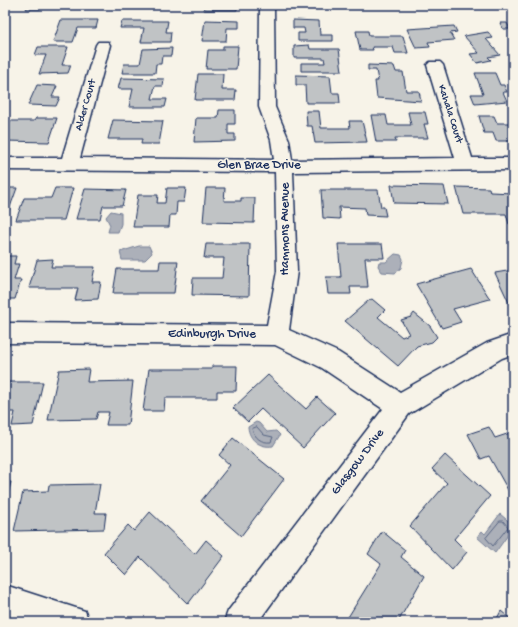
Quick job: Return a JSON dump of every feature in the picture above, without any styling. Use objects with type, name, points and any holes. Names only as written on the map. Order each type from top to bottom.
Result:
[{"type":"street","name":"Hammons Avenue","points":[[267,5],[267,107],[280,140],[284,166],[287,271],[277,335]]},
{"type":"street","name":"Alder Court","points":[[69,166],[103,45]]},
{"type":"street","name":"Kahala Court","points":[[435,65],[465,163]]},
{"type":"street","name":"Glen Brae Drive","points":[[5,164],[69,166],[284,166],[465,163],[513,164]]},
{"type":"street","name":"Edinburgh Drive","points":[[5,333],[277,335],[330,360],[400,406]]},
{"type":"street","name":"Glasgow Drive","points":[[239,622],[400,406],[495,350],[513,344]]},
{"type":"street","points":[[5,600],[74,622]]},
{"type":"water","points":[[111,211],[121,213],[121,224],[118,232],[108,232],[110,225],[106,217]]},
{"type":"water","points":[[139,246],[149,246],[152,253],[145,260],[122,260],[120,252]]},
{"type":"water","points":[[395,254],[401,255],[403,259],[401,268],[395,273],[382,272],[378,266],[379,262],[386,262]]},
{"type":"water","points":[[256,422],[259,423],[267,432],[276,431],[280,435],[273,446],[264,446],[256,442],[250,436],[248,427]]},
{"type":"water","points":[[500,514],[513,525],[513,528],[495,553],[477,537],[482,531],[485,534]]},
{"type":"building","points":[[28,5],[42,5],[40,9],[26,9]]},
{"type":"building","points":[[205,5],[237,5],[237,10],[204,10]]},
{"type":"building","points":[[61,20],[98,20],[96,28],[78,28],[73,42],[53,42]]},
{"type":"building","points":[[205,20],[239,21],[239,28],[227,28],[226,41],[202,41]]},
{"type":"building","points":[[293,20],[319,21],[320,35],[333,35],[333,41],[298,41],[298,33],[305,33],[304,28],[293,28]]},
{"type":"building","points":[[122,21],[168,21],[166,32],[171,32],[170,42],[141,42],[144,28],[120,28]]},
{"type":"building","points":[[500,23],[507,23],[510,29],[503,29]]},
{"type":"building","points":[[454,26],[457,32],[450,33],[454,40],[428,42],[430,47],[416,48],[407,29]]},
{"type":"building","points":[[356,31],[368,31],[369,36],[403,36],[408,53],[395,53],[393,47],[372,47],[373,50],[360,50]]},
{"type":"building","points":[[488,32],[493,38],[486,39],[500,55],[488,57],[491,60],[477,63],[470,54],[479,53],[464,36]]},
{"type":"building","points":[[309,45],[310,49],[339,49],[342,71],[301,71],[301,63],[325,63],[324,58],[294,58],[294,46]]},
{"type":"building","points":[[223,46],[238,46],[236,69],[206,69],[208,50],[223,50]]},
{"type":"building","points":[[38,47],[68,47],[62,65],[71,65],[68,73],[39,74],[46,55],[35,55]]},
{"type":"building","points":[[172,48],[171,56],[162,56],[161,64],[156,64],[155,73],[122,73],[124,64],[140,64],[143,49]]},
{"type":"building","points":[[368,65],[394,66],[396,72],[403,72],[406,91],[419,91],[421,101],[377,98],[375,81],[378,81],[376,70],[368,70]]},
{"type":"building","points":[[475,73],[495,73],[500,85],[504,85],[507,92],[503,92],[507,101],[475,104],[471,94],[483,94]]},
{"type":"building","points":[[198,74],[223,74],[222,90],[236,90],[235,100],[195,100]]},
{"type":"building","points":[[296,75],[330,76],[332,93],[339,93],[340,103],[306,103],[305,85],[296,85]]},
{"type":"building","points":[[121,78],[164,79],[163,86],[155,86],[152,99],[167,99],[165,107],[129,107],[133,89],[118,89]]},
{"type":"building","points":[[37,85],[57,86],[52,97],[60,97],[56,106],[28,105]]},
{"type":"building","points":[[219,110],[235,110],[235,124],[228,124],[228,134],[235,134],[235,141],[194,142],[196,118],[218,118]]},
{"type":"building","points":[[306,111],[319,111],[321,128],[350,128],[349,121],[362,121],[367,142],[315,143],[312,126],[307,126]]},
{"type":"building","points":[[408,112],[425,112],[428,124],[424,124],[428,138],[395,138],[396,142],[376,142],[371,115],[386,115],[388,125],[411,125]]},
{"type":"building","points":[[479,116],[494,116],[497,123],[513,123],[513,144],[511,141],[496,141],[493,133],[484,133]]},
{"type":"building","points":[[36,118],[57,118],[49,142],[5,141],[5,121],[34,121]]},
{"type":"building","points":[[113,120],[163,121],[159,144],[141,144],[142,139],[108,139]]},
{"type":"building","points":[[391,185],[444,186],[448,204],[394,203]]},
{"type":"building","points":[[456,187],[489,188],[490,192],[513,193],[513,224],[509,224],[506,214],[463,214]]},
{"type":"building","points":[[5,188],[17,188],[5,221]]},
{"type":"building","points":[[55,188],[73,188],[64,220],[16,220],[24,198],[51,198]]},
{"type":"building","points":[[167,188],[186,188],[184,202],[177,202],[176,215],[170,215],[169,227],[133,227],[138,195],[158,195],[157,203],[165,203]]},
{"type":"building","points":[[206,188],[225,188],[224,201],[241,201],[241,198],[255,198],[254,223],[203,222]]},
{"type":"building","points":[[85,189],[126,190],[122,206],[103,206],[100,219],[76,219]]},
{"type":"building","points":[[321,190],[378,190],[381,207],[384,207],[386,216],[366,215],[365,208],[339,207],[340,219],[323,218]]},
{"type":"building","points":[[206,244],[250,244],[249,296],[192,295],[193,278],[222,278],[224,258],[204,258]]},
{"type":"building","points":[[338,244],[382,244],[384,258],[365,258],[368,287],[350,287],[351,294],[328,294],[326,277],[341,277]]},
{"type":"building","points":[[5,256],[16,256],[14,264],[19,264],[14,280],[21,280],[15,299],[5,299]]},
{"type":"building","points":[[53,259],[51,267],[95,267],[92,282],[101,282],[98,299],[75,300],[78,288],[29,288],[37,260]]},
{"type":"building","points":[[160,261],[178,261],[174,293],[113,293],[117,269],[159,269]]},
{"type":"building","points":[[471,269],[490,299],[453,309],[461,322],[442,328],[416,284]]},
{"type":"building","points":[[513,270],[513,306],[511,307],[495,273]]},
{"type":"building","points":[[372,299],[385,310],[378,317],[402,337],[409,334],[401,320],[411,317],[414,313],[430,326],[437,337],[432,342],[417,346],[398,366],[345,321]]},
{"type":"building","points":[[212,366],[237,366],[236,391],[217,391],[217,398],[165,398],[164,411],[143,411],[149,369],[212,369]]},
{"type":"building","points":[[89,369],[87,382],[133,381],[128,425],[106,425],[109,412],[98,412],[96,419],[48,420],[59,370]]},
{"type":"building","points":[[268,375],[306,409],[317,397],[335,413],[303,448],[261,409],[248,422],[233,408]]},
{"type":"building","points":[[5,382],[43,382],[33,425],[12,426],[15,412],[5,412]]},
{"type":"building","points":[[489,427],[495,438],[513,432],[513,499],[489,456],[481,459],[468,434]]},
{"type":"building","points":[[233,438],[284,479],[241,536],[201,501],[230,465],[219,455]]},
{"type":"building","points":[[445,455],[490,496],[454,539],[467,552],[452,570],[410,526],[447,483],[432,469]]},
{"type":"building","points":[[5,482],[11,482],[5,507]]},
{"type":"building","points":[[100,484],[95,513],[106,513],[104,529],[14,531],[23,492],[48,491],[49,485]]},
{"type":"building","points":[[150,512],[195,554],[206,540],[224,556],[188,604],[140,557],[126,575],[104,553],[128,525],[134,531]]},
{"type":"building","points":[[382,531],[405,550],[401,557],[424,576],[398,622],[345,622],[381,564],[368,554]]},
{"type":"building","points":[[501,611],[513,621],[513,622],[495,622]]}]
